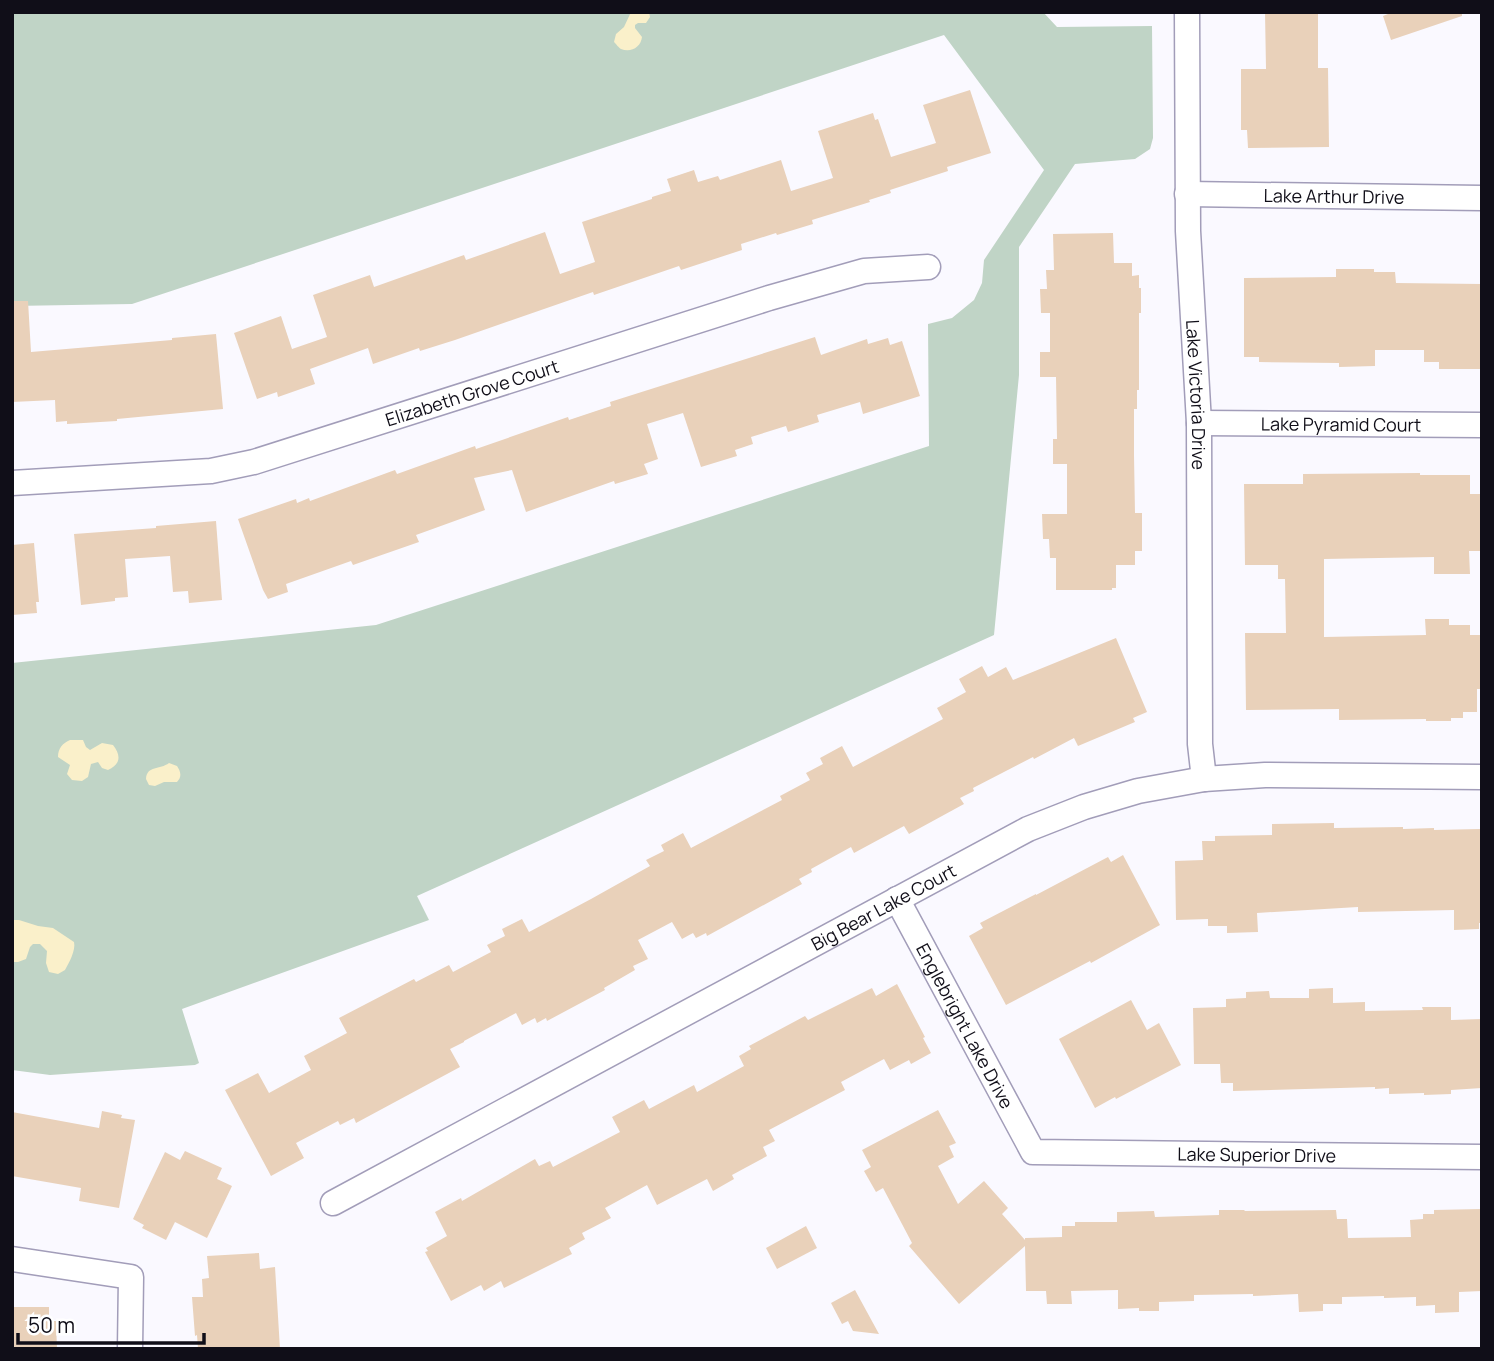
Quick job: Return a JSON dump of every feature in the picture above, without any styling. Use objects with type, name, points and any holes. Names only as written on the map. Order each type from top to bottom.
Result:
[{"type":"street","name":"Lake Victoria Drive","points":[[1187,12],[1187,194],[1199,423],[1200,744],[1204,779]]},
{"type":"street","name":"Lake Arthur Drive","points":[[1187,194],[1482,198]]},
{"type":"street","name":"Elizabeth Grove Court","points":[[12,483],[211,471],[254,462],[769,298],[864,271],[928,267]]},
{"type":"street","name":"Lake Pyramid Court","points":[[1199,423],[1482,425]]},
{"type":"street","name":"Big Bear Lake Court","points":[[333,1203],[1028,829],[1084,807],[1138,791],[1204,779],[1265,775],[1482,777]]},
{"type":"street","name":"Englebright Lake Drive","points":[[897,899],[1033,1152]]},
{"type":"street","name":"Lake Superior Drive","points":[[1033,1152],[1482,1157]]},
{"type":"street","points":[[12,1259],[131,1276],[130,1349]]},
{"type":"green space","points":[[12,12],[1043,12],[1057,27],[1152,26],[1153,138],[1150,149],[1135,159],[1075,164],[1019,247],[1019,375],[994,635],[417,896],[429,920],[182,1009],[199,1063],[195,1065],[50,1075],[12,1070],[12,663],[376,625],[929,446],[928,324],[952,318],[974,300],[982,283],[984,260],[1044,170],[944,35],[132,304],[12,306]]},
{"type":"sand","points":[[631,12],[649,12],[650,17],[646,23],[635,25],[642,37],[640,44],[632,50],[625,50],[614,42],[616,34],[624,27]]},
{"type":"sand","points":[[70,740],[83,740],[90,750],[102,743],[113,745],[118,756],[117,762],[108,770],[102,768],[98,762],[91,764],[88,777],[82,781],[72,780],[67,774],[70,765],[58,757],[61,746]]},
{"type":"sand","points":[[169,763],[177,766],[179,770],[177,782],[149,785],[146,779],[149,772]]},
{"type":"sand","points":[[12,920],[53,928],[74,942],[73,953],[65,970],[58,974],[49,972],[46,963],[47,951],[40,944],[30,947],[26,959],[12,962]]},
{"type":"building","points":[[1265,12],[1318,12],[1318,68],[1328,68],[1329,147],[1248,148],[1247,130],[1241,130],[1241,69],[1266,69]]},
{"type":"building","points":[[1393,12],[1462,12],[1462,16],[1391,40],[1383,16]]},
{"type":"building","points":[[970,90],[991,153],[947,167],[948,171],[890,190],[891,193],[869,200],[870,202],[812,220],[813,224],[741,244],[742,250],[681,270],[679,266],[594,295],[593,292],[455,340],[420,351],[419,348],[373,364],[368,348],[310,369],[315,384],[278,397],[277,392],[257,399],[234,333],[281,316],[292,349],[327,337],[313,295],[370,275],[374,287],[464,255],[466,260],[545,232],[560,274],[595,262],[582,222],[671,191],[667,179],[694,170],[698,182],[718,176],[720,180],[781,160],[791,191],[833,178],[818,131],[873,113],[875,120],[878,119],[891,157],[936,143],[923,105]]},
{"type":"building","points":[[1113,233],[1114,263],[1132,263],[1132,276],[1139,275],[1141,288],[1139,390],[1137,409],[1134,409],[1134,455],[1135,513],[1142,513],[1142,551],[1135,551],[1135,565],[1116,565],[1116,588],[1112,590],[1056,590],[1056,558],[1050,558],[1049,539],[1043,539],[1042,514],[1067,514],[1067,464],[1053,464],[1053,439],[1057,439],[1056,377],[1040,377],[1040,352],[1050,352],[1050,313],[1041,313],[1040,289],[1047,289],[1046,270],[1054,270],[1053,234]]},
{"type":"building","points":[[1336,269],[1395,272],[1396,283],[1482,284],[1482,369],[1439,369],[1439,362],[1424,362],[1424,350],[1375,350],[1375,366],[1339,367],[1339,363],[1259,362],[1259,357],[1244,357],[1244,278],[1336,277]]},
{"type":"building","points":[[12,301],[28,301],[31,352],[216,334],[223,409],[67,424],[67,421],[56,422],[55,400],[12,402]]},
{"type":"building","points":[[815,337],[821,355],[867,339],[868,344],[888,338],[890,345],[902,341],[920,396],[863,414],[860,402],[817,415],[819,422],[788,432],[786,426],[751,437],[753,444],[735,450],[737,456],[701,467],[683,413],[647,424],[658,459],[644,464],[648,474],[615,484],[614,481],[526,512],[512,470],[474,478],[485,510],[416,535],[419,542],[353,565],[351,561],[286,584],[288,592],[268,599],[263,590],[238,519],[296,499],[297,503],[309,498],[310,501],[395,470],[397,474],[475,446],[476,449],[568,417],[569,420],[611,406],[610,402]]},
{"type":"building","points":[[1303,474],[1470,475],[1470,494],[1482,494],[1482,551],[1469,551],[1470,574],[1434,574],[1434,557],[1324,559],[1324,637],[1426,635],[1425,619],[1449,619],[1449,625],[1470,625],[1470,635],[1482,635],[1482,689],[1477,689],[1477,712],[1463,712],[1463,718],[1451,718],[1451,721],[1426,721],[1339,720],[1339,709],[1246,710],[1245,633],[1286,633],[1285,579],[1278,579],[1278,565],[1245,565],[1244,484],[1303,484]]},
{"type":"building","points":[[216,521],[222,600],[189,603],[188,591],[173,592],[170,556],[125,559],[128,597],[81,605],[74,534]]},
{"type":"building","points":[[34,543],[39,602],[36,602],[37,613],[12,615],[12,545]]},
{"type":"building","points":[[1116,638],[1147,712],[1133,718],[1135,722],[1078,746],[1074,738],[1034,759],[1033,757],[973,788],[974,791],[960,798],[964,804],[909,834],[904,826],[854,853],[851,847],[811,869],[812,872],[799,879],[802,884],[707,936],[706,933],[696,938],[693,933],[682,939],[672,922],[638,940],[648,959],[633,966],[635,970],[604,988],[605,990],[547,1021],[546,1018],[537,1023],[535,1018],[522,1025],[516,1013],[464,1041],[450,1049],[460,1067],[356,1123],[354,1118],[340,1125],[338,1121],[296,1143],[304,1158],[271,1176],[225,1090],[258,1073],[269,1093],[311,1070],[304,1056],[347,1033],[339,1018],[414,979],[416,982],[449,965],[453,972],[491,952],[487,945],[505,936],[502,929],[522,919],[529,932],[591,899],[650,866],[646,860],[664,851],[661,845],[683,833],[691,848],[782,800],[780,796],[810,780],[806,773],[823,764],[820,758],[842,746],[853,767],[943,719],[937,708],[966,692],[959,679],[982,666],[988,677],[1006,667],[1013,680]]},
{"type":"building","points":[[1334,823],[1334,828],[1480,829],[1482,923],[1479,923],[1479,929],[1454,930],[1454,910],[1358,912],[1358,907],[1257,913],[1258,932],[1227,933],[1227,926],[1208,926],[1208,919],[1176,920],[1175,861],[1203,860],[1202,841],[1215,841],[1215,836],[1272,835],[1272,824]]},
{"type":"building","points":[[1123,855],[1160,925],[1006,1005],[969,936],[983,928],[980,923],[1108,857],[1111,862]]},
{"type":"building","points":[[897,984],[931,1053],[911,1064],[909,1060],[890,1070],[884,1059],[841,1082],[845,1090],[769,1130],[775,1141],[763,1147],[767,1156],[732,1175],[734,1179],[713,1191],[707,1179],[657,1205],[647,1185],[605,1208],[611,1218],[582,1233],[585,1239],[569,1248],[572,1254],[504,1288],[501,1281],[484,1291],[481,1285],[451,1301],[425,1252],[428,1251],[426,1248],[447,1236],[435,1212],[461,1198],[462,1201],[535,1159],[539,1166],[550,1161],[553,1167],[620,1132],[612,1117],[644,1100],[649,1109],[694,1085],[697,1092],[744,1066],[739,1056],[751,1049],[749,1046],[805,1016],[808,1020],[872,988],[876,996]]},
{"type":"building","points":[[1333,988],[1333,1003],[1365,1002],[1365,1011],[1451,1007],[1451,1020],[1482,1019],[1482,1088],[1451,1090],[1451,1094],[1424,1095],[1389,1094],[1389,1088],[1375,1087],[1233,1091],[1233,1083],[1221,1083],[1220,1064],[1194,1064],[1193,1008],[1226,1007],[1226,999],[1246,998],[1246,992],[1269,991],[1270,998],[1309,998],[1309,989]]},
{"type":"building","points":[[1131,1000],[1147,1030],[1159,1023],[1181,1065],[1095,1108],[1059,1039]]},
{"type":"building","points":[[938,1110],[956,1143],[949,1146],[954,1157],[938,1166],[958,1204],[984,1181],[1008,1208],[1002,1214],[1025,1240],[1062,1237],[1062,1226],[1075,1226],[1075,1222],[1117,1222],[1117,1212],[1154,1211],[1155,1217],[1219,1215],[1219,1210],[1336,1210],[1337,1219],[1347,1219],[1348,1238],[1411,1237],[1410,1220],[1423,1219],[1423,1214],[1434,1214],[1434,1210],[1482,1209],[1482,1291],[1459,1292],[1459,1312],[1435,1313],[1435,1305],[1416,1306],[1416,1297],[1384,1296],[1342,1297],[1342,1304],[1323,1304],[1323,1311],[1299,1312],[1298,1294],[1194,1295],[1194,1301],[1159,1302],[1159,1311],[1139,1311],[1139,1308],[1118,1309],[1118,1290],[1071,1291],[1072,1304],[1047,1304],[1046,1291],[1026,1291],[1025,1246],[959,1304],[909,1246],[912,1243],[883,1188],[876,1192],[864,1171],[871,1167],[862,1150]]},
{"type":"building","points":[[102,1111],[135,1120],[119,1208],[79,1201],[81,1188],[12,1176],[12,1112],[99,1128]]},
{"type":"building","points":[[185,1151],[222,1168],[217,1179],[232,1186],[207,1238],[175,1222],[166,1240],[142,1228],[144,1225],[133,1219],[165,1152],[180,1160]]},
{"type":"building","points":[[806,1226],[817,1248],[777,1269],[766,1248]]},
{"type":"building","points":[[259,1253],[260,1269],[275,1267],[280,1349],[198,1349],[192,1297],[203,1297],[202,1279],[209,1278],[207,1256]]},
{"type":"building","points":[[855,1290],[879,1334],[853,1331],[848,1321],[842,1324],[831,1303]]},
{"type":"building","points":[[12,1307],[49,1307],[49,1321],[56,1321],[57,1349],[12,1349]]}]
